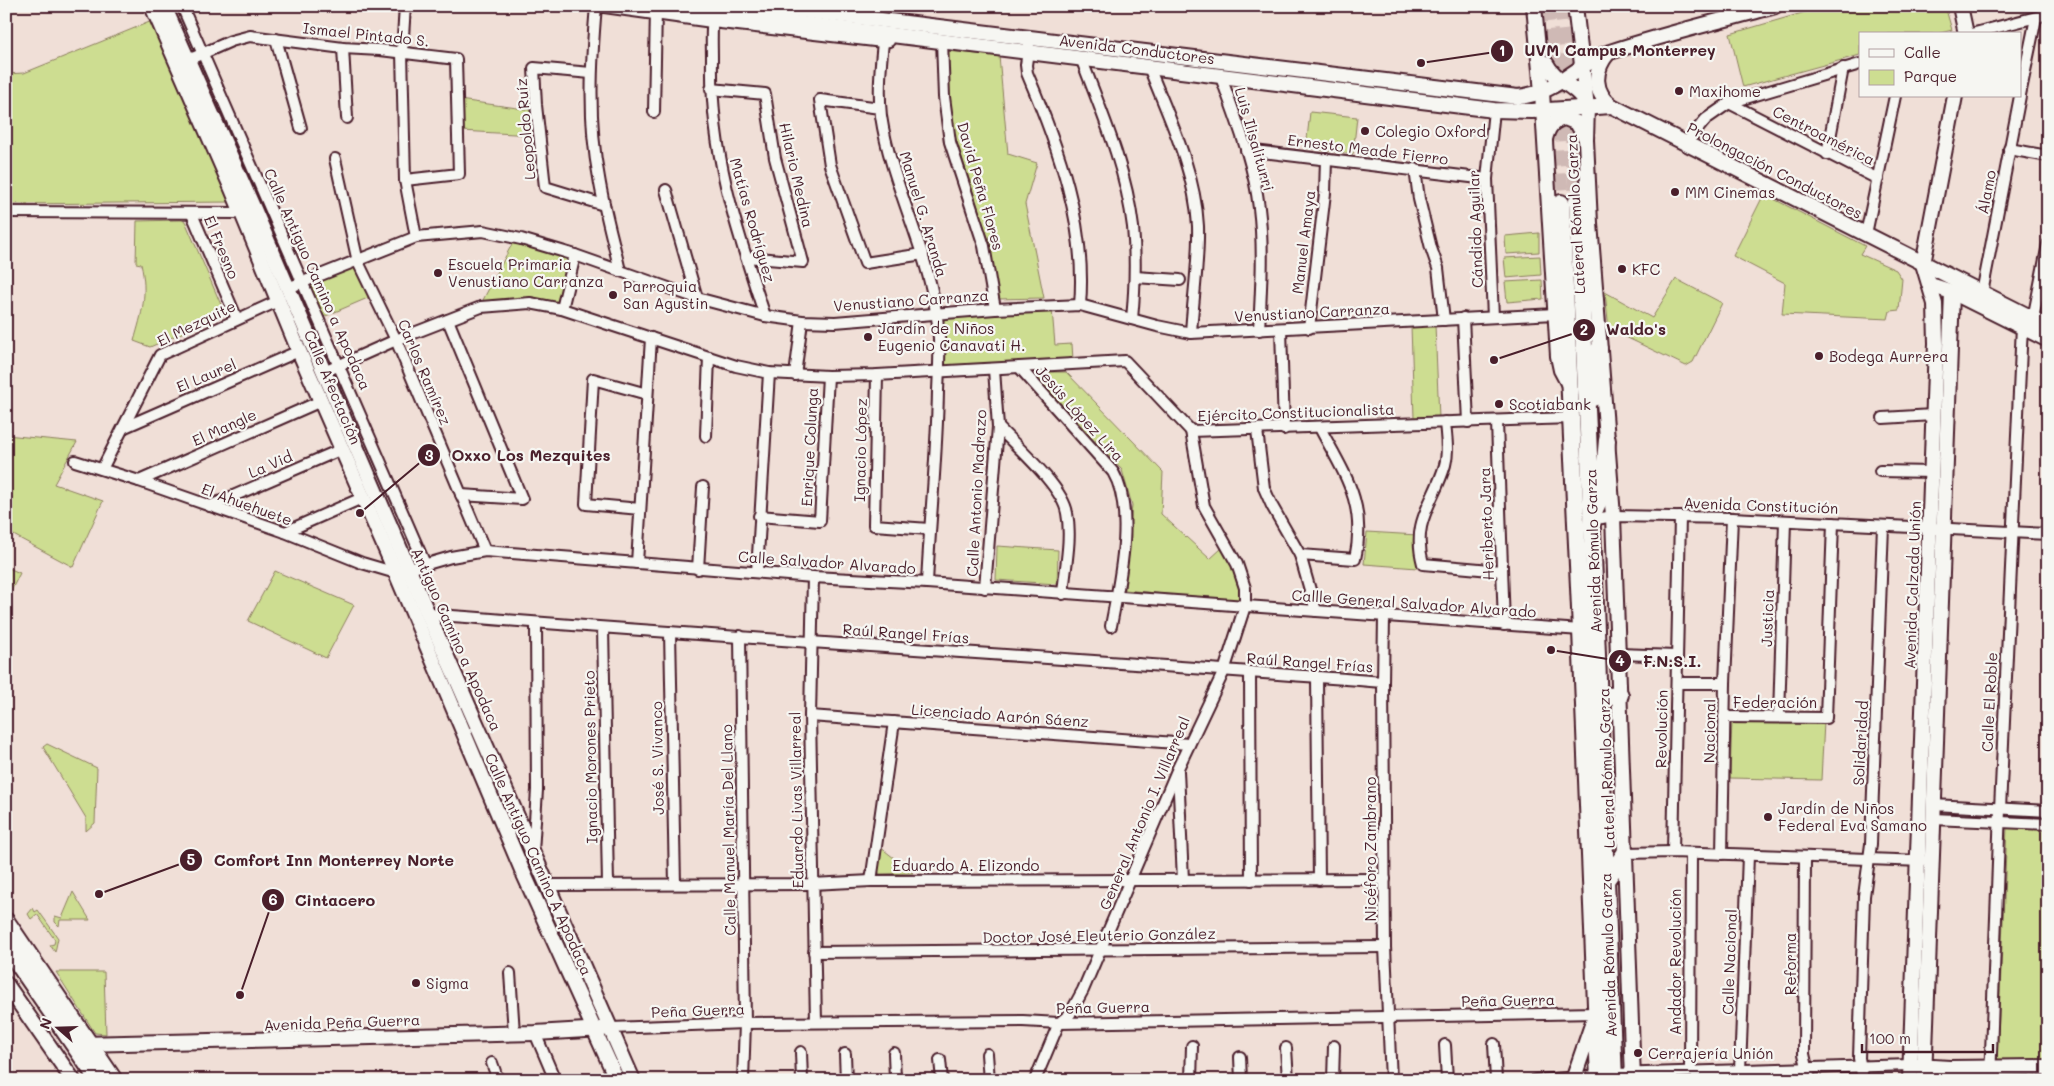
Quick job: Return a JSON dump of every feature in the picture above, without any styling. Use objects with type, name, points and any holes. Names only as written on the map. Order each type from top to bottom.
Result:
[{"type":"main road","name":"Avenida Rómulo Garza","points":[[1569,202],[1588,430],[1605,882],[1606,1077],[1596,1013],[1572,418],[1569,385],[1569,202]]},
{"type":"main road","points":[[1588,430],[1599,349]]},
{"type":"main road","points":[[1591,519],[1602,494],[1607,440]]},
{"type":"main road","points":[[1598,697],[1620,695]]},
{"type":"main road","points":[[1605,882],[1625,853]]},
{"type":"main road","points":[[6,921],[82,1044],[98,1080]]},
{"type":"main road","points":[[6,946],[82,1044],[114,1080]]},
{"type":"street","points":[[152,6],[232,189],[248,211]]},
{"type":"street","name":"Calle Antiguo Camino a Apodaca","points":[[164,6],[188,60],[248,211]]},
{"type":"street","name":"Calle Antiguo Camino a Apodaca","points":[[182,6],[425,564]]},
{"type":"street","points":[[405,6],[402,52],[405,180],[416,237]]},
{"type":"street","points":[[620,271],[604,205],[595,154],[591,73],[596,6],[657,9],[654,112]]},
{"type":"street","name":"Avenida Conductores","points":[[766,6],[1029,45],[1512,96],[1525,96],[1542,92],[1582,67],[1609,53],[1628,47]]},
{"type":"street","name":"Lateral Rómulo Garza","points":[[1534,6],[1542,61],[1542,92],[1555,314],[1561,370],[1569,385]]},
{"type":"street","name":"Lateral Rómulo Garza","points":[[1575,6],[1582,67],[1600,106],[1584,130],[1613,516],[1633,1076]]},
{"type":"street","points":[[1542,61],[1557,68],[1564,67],[1574,61],[1578,45],[1592,49],[1628,47],[1748,10],[1775,6]]},
{"type":"street","points":[[1960,6],[1966,32]]},
{"type":"street","name":"Avenida Conductores","points":[[657,9],[883,37],[904,35],[942,40],[1029,45],[1081,58],[1494,110],[1544,111],[1600,106]]},
{"type":"street","points":[[1979,32],[2048,14]]},
{"type":"street","name":"Matías Rodríguez","points":[[713,17],[711,89],[716,136],[726,193],[765,316]]},
{"type":"street","name":"Álamo","points":[[2022,86],[2036,18]]},
{"type":"street","name":"Ismael Pintado S.","points":[[188,60],[231,41],[250,36],[343,48],[402,52],[456,59],[459,174],[405,180]]},
{"type":"street","name":"Manuel G. Aranda","points":[[883,37],[880,108],[884,132],[903,198],[923,254],[937,313],[938,416],[926,583]]},
{"type":"street","points":[[276,39],[301,128]]},
{"type":"street","name":"David Peña Flores","points":[[942,40],[944,97],[950,142],[984,246],[995,308]]},
{"type":"street","points":[[1029,45],[1026,65],[1027,73],[1060,158],[1070,195],[1081,257],[1080,305]]},
{"type":"street","points":[[343,48],[347,118]]},
{"type":"street","points":[[1542,61],[1554,75],[1600,106],[1601,94],[1597,82],[1599,67],[1609,53]]},
{"type":"street","points":[[1081,58],[1113,141],[1126,186],[1133,227],[1136,277],[1132,319]]},
{"type":"street","points":[[1686,143],[1706,119],[1729,102],[1859,64]]},
{"type":"street","points":[[1149,67],[1188,170],[1194,198],[1198,227],[1191,333]]},
{"type":"street","name":"Leopoldo Ruíz","points":[[591,73],[534,68],[536,105],[545,187],[604,205]]},
{"type":"street","points":[[1828,154],[1843,68]]},
{"type":"street","name":"Luis Ilisaliturri","points":[[1221,77],[1246,150],[1259,208],[1261,257],[1259,330]]},
{"type":"street","name":"Hilario Medina","points":[[711,89],[764,94],[775,158],[804,262],[746,257]]},
{"type":"street","points":[[1542,92],[1567,109],[1584,130]]},
{"type":"street","points":[[1866,234],[1896,98]]},
{"type":"street","name":"Avenida Calzada Unión","points":[[1936,528],[1932,472],[1936,321],[1935,304],[1923,264],[1955,98]]},
{"type":"street","name":"Álamo","points":[[1982,293],[2020,98]]},
{"type":"street","points":[[880,108],[820,100],[830,165],[865,263],[923,254]]},
{"type":"street","name":"Centroamérica","points":[[1729,102],[1878,179]]},
{"type":"street","name":"Prolongación Conductores","points":[[1600,106],[1686,143],[1923,264]]},
{"type":"street","name":"Cándido Aguilar","points":[[1493,317],[1487,179],[1494,110]]},
{"type":"street","points":[[1545,141],[1550,127],[1558,120],[1568,118],[1584,130]]},
{"type":"street","points":[[2009,149],[2048,156]]},
{"type":"street","name":"Ernesto Meade Fierro","points":[[1246,150],[1487,179]]},
{"type":"street","name":"Carlos Ramírez","points":[[335,159],[358,262],[396,340],[485,551]]},
{"type":"street","name":"Manuel Amaya","points":[[1308,328],[1325,193],[1326,159]]},
{"type":"street","points":[[1415,170],[1418,199],[1438,268],[1444,320]]},
{"type":"street","points":[[666,190],[697,298]]},
{"type":"street","points":[[6,212],[192,214],[248,211]]},
{"type":"street","name":"Antiguo Camino a Apodaca","points":[[248,211],[288,288],[324,372],[403,572],[428,614],[633,1080]]},
{"type":"street","name":"Calle Afectación","points":[[248,211],[278,301],[362,498],[403,572]]},
{"type":"street","name":"El Fresno","points":[[192,214],[237,319]]},
{"type":"street","name":"Venustiano Carranza","points":[[288,288],[358,262],[416,237],[482,231],[521,239],[575,255],[697,298],[765,316],[802,321],[848,321],[995,308],[1080,305],[1157,326],[1191,333],[1555,314]]},
{"type":"street","name":"Calle El Roble","points":[[1991,1074],[1999,822],[2012,532],[2027,323],[2048,244]]},
{"type":"street","points":[[562,309],[575,255]]},
{"type":"street","points":[[1923,264],[1982,293],[2027,323],[2048,340]]},
{"type":"street","points":[[1136,277],[1180,280]]},
{"type":"street","points":[[1930,285],[1952,292],[2027,323],[2048,326]]},
{"type":"street","name":"Avenida Calzada Unión","points":[[1914,1073],[1925,856],[1936,528],[1952,292]]},
{"type":"street","name":"El Mezquite","points":[[102,469],[160,355],[278,301]]},
{"type":"street","name":"Ejército Constitucionalista","points":[[324,372],[396,340],[481,307],[511,303],[538,304],[562,309],[736,366],[769,373],[828,376],[877,375],[1125,362],[1192,431],[1284,430],[1572,418]]},
{"type":"street","points":[[1463,318],[1468,422]]},
{"type":"street","points":[[448,320],[522,499],[461,495]]},
{"type":"street","points":[[795,375],[802,321]]},
{"type":"street","points":[[1281,329],[1284,430]]},
{"type":"street","points":[[637,562],[651,338]]},
{"type":"street","name":"El Laurel","points":[[125,427],[299,351]]},
{"type":"street","points":[[706,436],[709,357]]},
{"type":"street","name":"Jesús López Lira","points":[[1020,368],[1113,472],[1121,486],[1125,506],[1125,522],[1111,626]]},
{"type":"street","name":"Calle Antonio Madrazo","points":[[985,588],[998,427],[994,369]]},
{"type":"street","points":[[757,572],[769,373]]},
{"type":"street","name":"Ignacio López","points":[[877,375],[874,525],[929,529]]},
{"type":"street","name":"Enrique Colunga","points":[[759,516],[820,521],[828,376]]},
{"type":"street","points":[[640,509],[586,504],[593,379],[647,394]]},
{"type":"street","name":"El Mangle","points":[[139,481],[321,401]]},
{"type":"street","points":[[1883,418],[1933,415]]},
{"type":"street","points":[[1445,422],[1446,458],[1421,524],[1419,536],[1423,564],[1502,571]]},
{"type":"street","name":"Heriberto Jara","points":[[1497,422],[1504,625]]},
{"type":"street","points":[[998,427],[1054,486],[1064,502],[1069,525],[1063,594]]},
{"type":"street","points":[[1300,555],[1355,559],[1358,513],[1350,484],[1320,428]]},
{"type":"street","points":[[1257,430],[1262,478],[1267,495],[1300,555],[1316,611]]},
{"type":"street","points":[[1192,431],[1204,506],[1237,564],[1245,588],[1245,606]]},
{"type":"street","name":"La Vid","points":[[210,506],[342,449]]},
{"type":"street","name":"El Ahuehuete","points":[[75,461],[139,481],[285,532],[362,563],[403,572]]},
{"type":"street","points":[[1880,470],[1932,472]]},
{"type":"street","points":[[698,569],[703,487]]},
{"type":"street","points":[[285,532],[362,498]]},
{"type":"street","name":"Avenida Constitución","points":[[1591,519],[1613,516],[1732,518],[2048,534]]},
{"type":"street","name":"Revolución","points":[[1673,852],[1680,517]]},
{"type":"street","name":"Nacional","points":[[1722,854],[1725,683],[1732,518]]},
{"type":"street","name":"Justicia","points":[[1779,716],[1785,521]]},
{"type":"street","name":"Federación","points":[[1724,717],[1779,716],[1826,718],[1832,523]]},
{"type":"street","name":"Solidaridad","points":[[1863,1080],[1860,1068],[1864,896],[1869,860],[1883,526]]},
{"type":"street","name":"Calle Salvador Alvarado","points":[[403,572],[466,553],[485,551],[637,562],[698,569],[1245,606]]},
{"type":"street","name":"Calle Antiguo Camino A Apodaca","points":[[403,572],[518,861],[617,1080]]},
{"type":"street","name":"Eduardo Livas Villarreal","points":[[814,577],[810,641],[810,716],[816,1022]]},
{"type":"street","name":"Callle General Salvador Alvarado","points":[[1245,606],[1581,630]]},
{"type":"street","name":"General Antonio I. Villarreal","points":[[1035,1080],[1059,1023],[1066,1019],[1073,1010],[1100,950],[1188,744],[1224,670],[1245,606]]},
{"type":"street","name":"Raúl Rangel Frías","points":[[428,614],[602,628],[740,636],[1383,682]]},
{"type":"street","name":"Nicéforo Zambrano","points":[[1384,617],[1385,947],[1391,1080]]},
{"type":"street","points":[[533,853],[537,790],[536,623]]},
{"type":"street","name":"Ignacio Morones Prieto","points":[[602,628],[608,884]]},
{"type":"street","name":"José S. Vivanco","points":[[670,632],[675,884]]},
{"type":"street","name":"Calle Manuel María Del Llano","points":[[740,636],[745,1023],[743,1080]]},
{"type":"street","points":[[1619,654],[1676,656]]},
{"type":"street","points":[[1250,673],[1251,880]]},
{"type":"street","points":[[1317,677],[1319,880]]},
{"type":"street","name":"Federación","points":[[1677,683],[1725,683]]},
{"type":"street","name":"Avenida Calzada Unión","points":[[1925,856],[1933,812],[1931,686]]},
{"type":"street","name":"Licenciado Aarón Sáenz","points":[[810,716],[1188,744]]},
{"type":"street","points":[[871,881],[894,722]]},
{"type":"street","points":[[1178,768],[1183,880]]},
{"type":"street","points":[[1933,812],[2000,809],[2048,812]]},
{"type":"street","points":[[1933,812],[1999,822],[2048,824]]},
{"type":"street","points":[[1625,853],[1673,852],[1869,860],[1925,856]]},
{"type":"street","name":"Andador Revolución","points":[[1690,853],[1690,1071]]},
{"type":"street","name":"Calle Nacional","points":[[1740,1071],[1748,855]]},
{"type":"street","name":"Reforma","points":[[1805,858],[1804,1054],[1810,1080]]},
{"type":"street","name":"Eduardo A. Elizondo","points":[[547,885],[812,884],[871,881],[1386,879]]},
{"type":"street","name":"Doctor José Eleuterio González","points":[[814,952],[1385,947]]},
{"type":"street","points":[[24,971],[6,983],[73,1080]]},
{"type":"street","points":[[510,973],[514,1033]]},
{"type":"street","name":"Peña Guerra","points":[[611,1028],[745,1023],[1023,1021],[1059,1023],[1596,1013]]},
{"type":"street","name":"Avenida Rómulo Garza","points":[[1573,1079],[1596,1013]]},
{"type":"street","name":"Avenida Peña Guerra","points":[[82,1044],[534,1033],[611,1028]]},
{"type":"street","points":[[534,1033],[555,1080]]},
{"type":"street","points":[[1445,1044],[1447,1080]]},
{"type":"street","points":[[1494,1044],[1496,1080]]},
{"type":"street","points":[[1191,1080],[1192,1046]]},
{"type":"street","points":[[1333,1080],[1334,1046]]},
{"type":"street","points":[[1286,1048],[1288,1080]]},
{"type":"street","points":[[801,1052],[802,1080]]},
{"type":"street","points":[[894,1053],[895,1080]]},
{"type":"street","points":[[845,1054],[846,1080]]},
{"type":"street","points":[[987,1054],[989,1080]]},
{"type":"street","points":[[1240,1057],[1241,1080]]},
{"type":"street","points":[[940,1060],[942,1080]]},
{"type":"street","points":[[492,1063],[498,1080]]},
{"type":"street","points":[[1535,1080],[1633,1076],[1690,1071],[1860,1068],[1914,1073],[1991,1074],[2048,1068]]},
{"type":"green space","points":[[1826,6],[1945,6],[1952,30],[1944,32],[1859,32],[1859,55],[1743,87],[1730,34]]},
{"type":"green space","points":[[152,21],[232,202],[6,204],[10,145],[6,144],[6,74],[24,73]]},
{"type":"green space","points":[[946,51],[999,56],[1008,154],[1037,163],[1025,204],[1044,298],[997,299],[990,245],[949,117]]},
{"type":"green space","points":[[459,100],[532,110],[532,135],[461,131]]},
{"type":"green space","points":[[1310,112],[1357,117],[1353,154],[1306,148]]},
{"type":"green space","points":[[1764,194],[1865,246],[1860,254],[1896,270],[1902,279],[1899,310],[1890,311],[1888,319],[1782,314],[1785,283],[1733,256]]},
{"type":"green space","points":[[137,221],[185,221],[225,314],[150,347],[134,341],[142,312],[144,294],[141,264],[136,263]]},
{"type":"green space","points":[[1539,233],[1539,252],[1506,254],[1505,236]]},
{"type":"green space","points":[[514,240],[569,257],[557,303],[520,299],[482,302]]},
{"type":"green space","points":[[1540,256],[1541,275],[1506,278],[1504,258]]},
{"type":"green space","points":[[354,263],[370,297],[321,318],[306,284]]},
{"type":"green space","points":[[1676,279],[1722,303],[1693,362],[1686,366],[1609,329],[1605,292],[1652,318]]},
{"type":"green space","points":[[1542,280],[1543,299],[1507,302],[1505,282]]},
{"type":"green space","points":[[1052,309],[1055,345],[1072,344],[1073,360],[943,367],[942,313]]},
{"type":"green space","points":[[1435,325],[1439,418],[1414,418],[1411,326]]},
{"type":"green space","points":[[1032,372],[1066,372],[1163,472],[1161,514],[1210,559],[1222,548],[1239,581],[1243,602],[1125,590],[1132,505],[1122,470]]},
{"type":"green space","points":[[6,435],[77,442],[54,484],[103,501],[73,567],[6,531]]},
{"type":"green space","points":[[1367,532],[1417,535],[1417,568],[1364,564]]},
{"type":"green space","points":[[997,546],[1058,550],[1057,584],[996,580]]},
{"type":"green space","points":[[6,567],[20,573],[6,601]]},
{"type":"green space","points":[[275,571],[354,605],[326,658],[248,621]]},
{"type":"green space","points":[[1732,720],[1824,722],[1821,780],[1730,778]]},
{"type":"green space","points":[[47,744],[97,768],[95,823],[86,831],[86,818],[43,747]]},
{"type":"green space","points":[[2007,828],[2048,829],[2048,1062],[1997,1062]]},
{"type":"green space","points":[[880,847],[913,873],[880,874],[877,870]]},
{"type":"green space","points":[[73,892],[90,920],[60,920],[59,926],[55,922],[55,916],[62,918]]},
{"type":"green space","points":[[33,908],[35,912],[38,910],[58,938],[55,952],[50,945],[54,944],[55,940],[37,914],[31,919],[28,914]]},
{"type":"green space","points":[[56,972],[104,972],[106,1034],[95,1033]]},
{"type":"green space","points":[[1807,1072],[1806,1080],[1686,1080],[1686,1075]]},
{"type":"tunnel","points":[[1547,6],[1553,58],[1561,203]]},
{"type":"tunnel","points":[[1562,6],[1568,56],[1577,201]]},
{"type":"place","name":"UVM Campus Monterrey","points":[[1421,63]]},
{"type":"place","name":"Maxihome","points":[[1679,91]]},
{"type":"place","name":"Colegio Oxford","points":[[1365,131]]},
{"type":"place","name":"MM Cinemas","points":[[1675,192]]},
{"type":"place","name":"KFC","points":[[1622,269]]},
{"type":"place","name":"Escuela Primaria Venustiano Carranza","points":[[438,273]]},
{"type":"place","name":"Parroquia San Agustin","points":[[613,295]]},
{"type":"place","name":"Jardín de Niños Eugenio Canavati H.","points":[[868,337]]},
{"type":"place","name":"Bodega Aurrera","points":[[1819,356]]},
{"type":"place","name":"Waldo's","points":[[1494,360]]},
{"type":"place","name":"Scotiabank","points":[[1499,404]]},
{"type":"place","name":"Oxxo Los Mezquites","points":[[360,513]]},
{"type":"place","name":"F.N.S.I.","points":[[1551,650]]},
{"type":"place","name":"Jardín de Niños Federal Eva Samano","points":[[1768,817]]},
{"type":"place","name":"Comfort Inn Monterrey Norte","points":[[99,894]]},
{"type":"place","name":"Sigma","points":[[416,983]]},
{"type":"place","name":"Cintacero","points":[[240,995]]},
{"type":"place","name":"Cerrajería Unión","points":[[1638,1053]]}]
